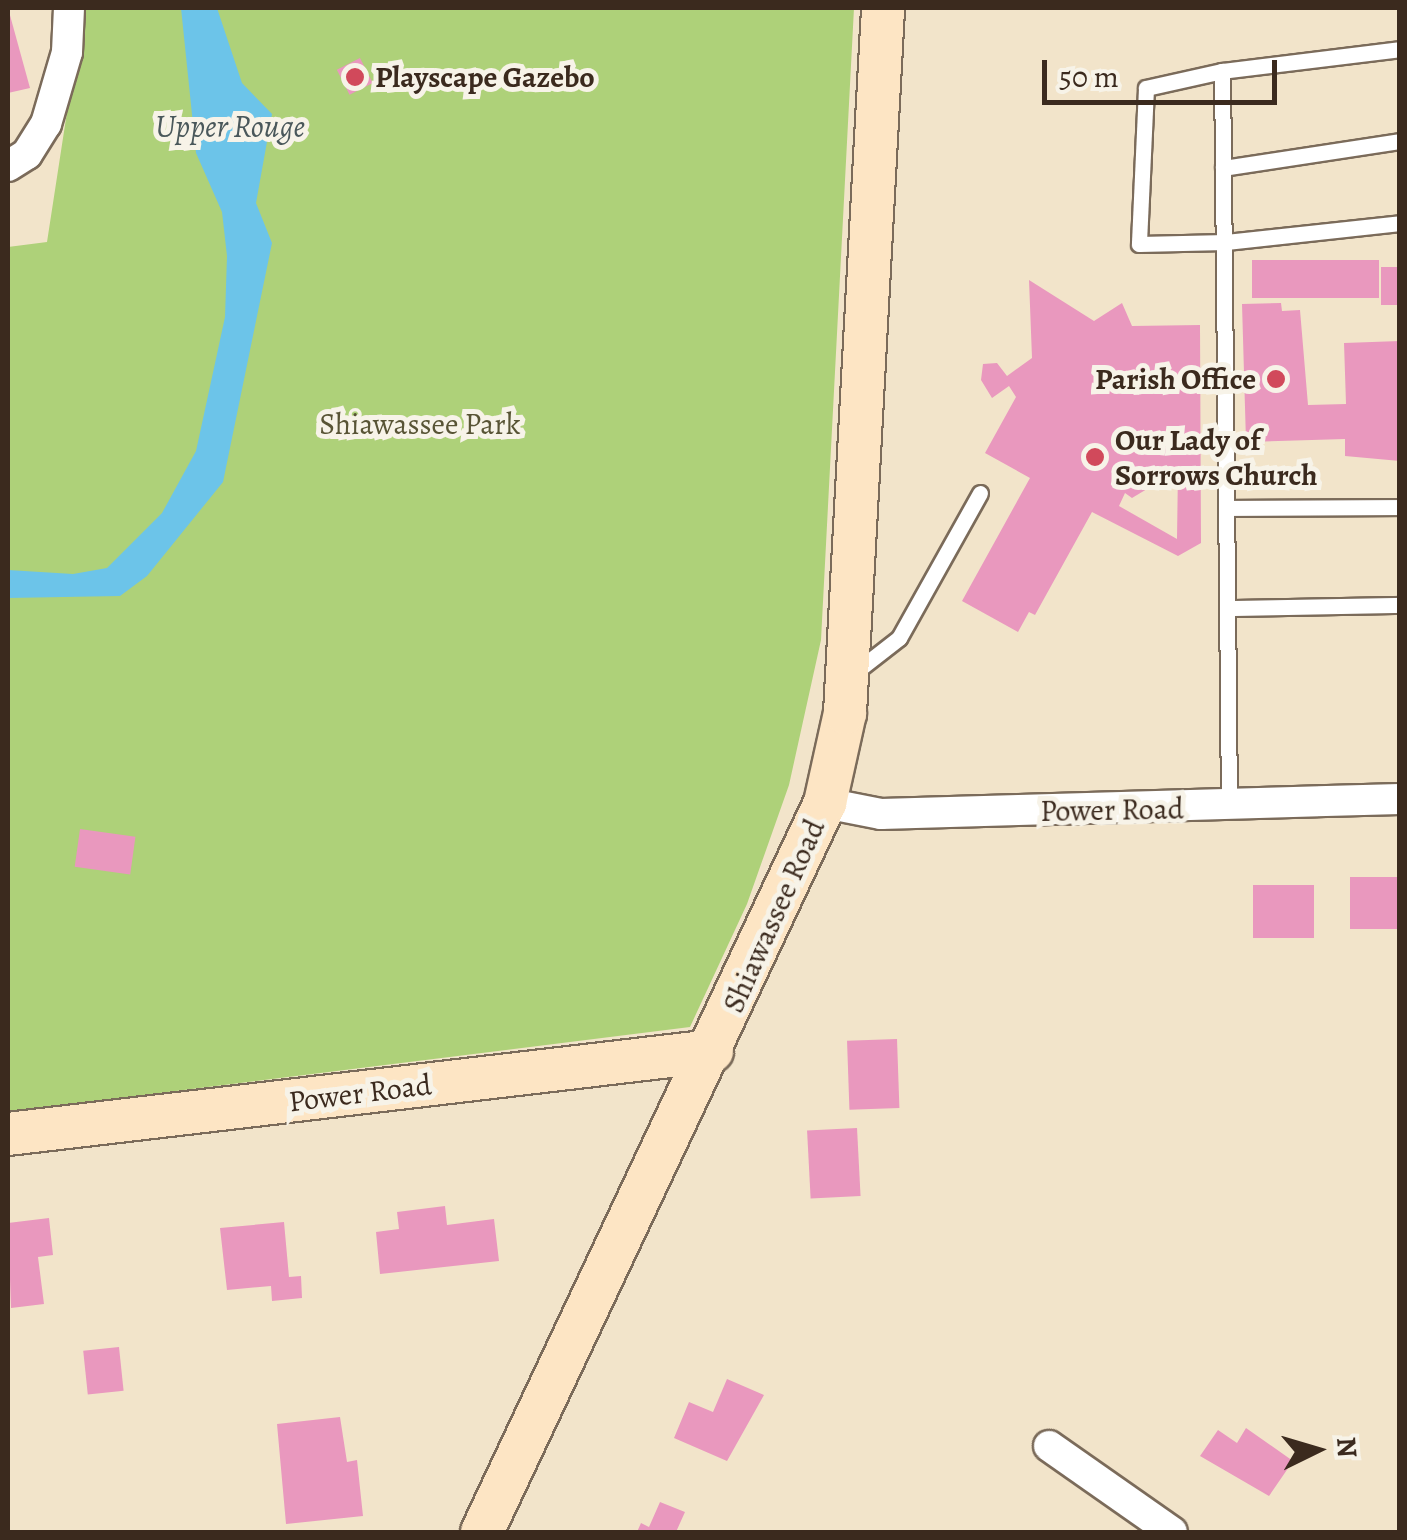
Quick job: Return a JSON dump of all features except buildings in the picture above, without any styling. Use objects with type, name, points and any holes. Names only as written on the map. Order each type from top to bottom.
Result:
[{"type":"street","points":[[8,166],[27,154],[46,124],[67,52],[69,8]]},
{"type":"street","name":"Shiawassee Road","points":[[482,1532],[712,1052],[825,803],[847,678],[883,8]]},
{"type":"street","name":"Power Road","points":[[825,803],[881,814],[1230,807],[1400,799]]},
{"type":"street","name":"Power Road","points":[[8,1134],[712,1052]]},
{"type":"street","points":[[1048,1446],[1172,1532]]},
{"type":"lane","points":[[1400,49],[1222,71],[1146,88],[1138,244],[1226,242],[1400,224]]},
{"type":"lane","points":[[1222,71],[1230,807]]},
{"type":"lane","points":[[1224,168],[1400,141]]},
{"type":"lane","points":[[847,678],[898,638],[980,492]]},
{"type":"lane","points":[[1227,508],[1400,507]]},
{"type":"lane","points":[[1228,608],[1400,605]]},
{"type":"green space","name":"Shiawassee Park","points":[[83,8],[854,8],[821,640],[789,785],[747,904],[690,1027],[8,1112],[8,247],[47,242]]},
{"type":"water","name":"Upper Rouge","points":[[181,8],[217,8],[242,83],[272,114],[256,203],[272,243],[223,482],[147,576],[120,596],[8,598],[8,570],[73,574],[107,568],[162,513],[196,451],[225,317],[227,256],[222,212],[196,153]]},
{"type":"place","name":"Playscape Gazebo","points":[[355,77]]},
{"type":"place","name":"Parish Office","points":[[1276,379]]},
{"type":"place","name":"Our Lady of Sorrows Church","points":[[1095,457]]}]
